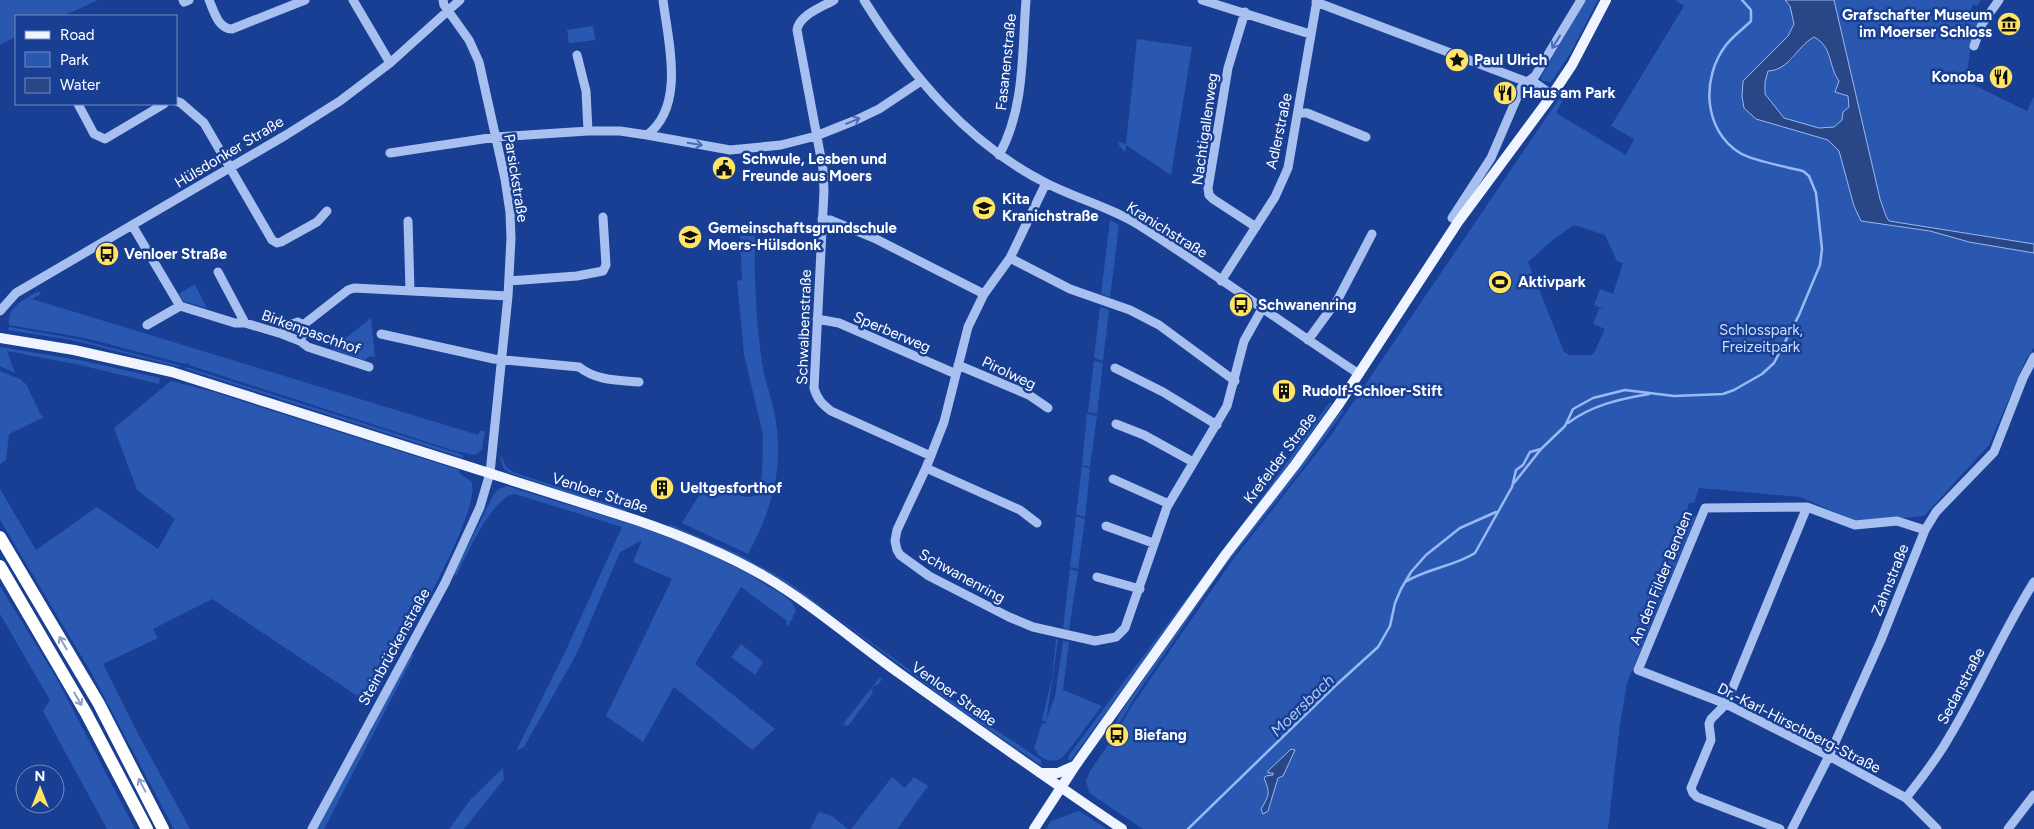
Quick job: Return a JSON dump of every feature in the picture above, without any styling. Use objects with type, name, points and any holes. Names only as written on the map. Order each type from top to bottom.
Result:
[{"type":"highway","points":[[0,537],[98,704],[163,829]]},
{"type":"highway","points":[[0,566],[86,713],[147,829]]},
{"type":"main road","name":"Krefelder Straße","points":[[1034,829],[1075,766],[1226,554],[1300,458],[1359,374],[1458,222],[1552,96],[1572,65],[1606,0]]},
{"type":"main road","name":"Venloer Straße","points":[[0,338],[74,350],[172,372],[685,537],[764,576],[813,608],[893,669],[1039,773],[1122,829]]},
{"type":"main road","points":[[1039,773],[1058,774],[1075,766]]},
{"type":"street","points":[[183,0],[184,2],[189,0]]},
{"type":"street","points":[[209,0],[222,26],[226,29],[232,29],[305,0]]},
{"type":"street","points":[[352,0],[390,63]]},
{"type":"street","name":"Parsickstraße","points":[[443,0],[444,5],[450,10],[469,40],[479,62],[510,212],[508,296],[490,473]]},
{"type":"street","points":[[450,0],[450,10]]},
{"type":"street","name":"Hülsdonker Straße","points":[[0,311],[16,294],[340,101],[390,63],[460,0]]},
{"type":"street","points":[[647,135],[661,123],[671,81],[671,52],[663,0]]},
{"type":"street","name":"Schwalbenstraße","points":[[834,0],[804,18],[798,24],[797,30],[823,169],[824,191],[814,388],[822,404],[831,411],[931,456]]},
{"type":"street","name":"Kranichstraße","points":[[864,0],[887,37],[921,81],[950,113],[1000,155],[1046,183],[1140,226],[1359,374]]},
{"type":"street","name":"Fasanenstraße","points":[[1000,155],[1007,142],[1018,100],[1026,0]]},
{"type":"street","points":[[1202,0],[1310,34]]},
{"type":"street","points":[[1452,218],[1491,158],[1522,86],[1535,76],[1581,0]]},
{"type":"street","points":[[1974,46],[1982,24],[1999,0]]},
{"type":"street","points":[[1316,1],[1527,82],[1535,83],[1552,96]]},
{"type":"street","name":"Adlerstraße","points":[[1221,281],[1275,197],[1288,168],[1316,1]]},
{"type":"street","name":"Nachtigallenweg","points":[[1245,12],[1228,68],[1208,188],[1209,195],[1213,199],[1256,227]]},
{"type":"street","points":[[577,55],[586,91],[588,131]]},
{"type":"street","points":[[390,153],[496,137],[588,131],[620,131],[730,150],[781,145],[816,136],[879,109],[921,81]]},
{"type":"street","points":[[178,102],[204,123],[272,240],[277,243],[281,242],[317,222],[327,211]]},
{"type":"street","points":[[79,105],[94,134],[105,139],[162,105]]},
{"type":"street","points":[[1298,113],[1307,113],[1366,137]]},
{"type":"street","name":"Schwanenring","points":[[1046,183],[1010,258],[984,294],[968,327],[944,422],[926,468],[897,530],[895,541],[900,555],[929,576],[1009,617],[1033,627],[1096,641],[1116,637],[1125,628],[1140,589],[1153,544],[1169,504],[1227,406],[1244,341],[1262,309]]},
{"type":"street","points":[[509,281],[577,276],[602,271],[606,266],[603,217]]},
{"type":"street","points":[[822,219],[830,220],[874,238],[984,294]]},
{"type":"street","points":[[408,221],[410,291]]},
{"type":"street","points":[[132,225],[180,306],[147,325]]},
{"type":"street","points":[[1308,340],[1338,299],[1372,234]]},
{"type":"street","points":[[1010,258],[1070,289],[1130,310],[1159,326],[1235,381]]},
{"type":"street","name":"Birkenpaschhof","points":[[218,272],[244,322]]},
{"type":"street","points":[[303,325],[348,290],[354,288],[508,296]]},
{"type":"street","name":"Birkenpaschhof","points":[[180,306],[234,323],[244,322],[282,334],[300,341],[308,348],[369,367]]},
{"type":"street","name":"Sperberweg","points":[[817,319],[839,323],[957,369]]},
{"type":"street","points":[[282,334],[288,325],[298,322],[303,325],[305,330],[300,341]]},
{"type":"street","points":[[382,334],[502,360],[579,368],[598,378],[639,382]]},
{"type":"street","name":"Zahnstraße","points":[[1792,829],[1829,756],[1881,640],[1925,530],[1936,512],[1994,452],[2023,378],[2034,357]]},
{"type":"street","points":[[1115,368],[1163,392],[1217,425]]},
{"type":"street","name":"Pirolweg","points":[[957,369],[1029,395],[1048,408]]},
{"type":"street","points":[[1116,424],[1144,436],[1193,462]]},
{"type":"street","points":[[926,468],[1020,510],[1037,523]]},
{"type":"street","name":"Steinbrückenstraße","points":[[312,829],[445,583],[480,506],[490,473]]},
{"type":"street","points":[[1113,479],[1169,504]]},
{"type":"street","points":[[1780,829],[1697,797],[1693,793],[1692,782],[1711,740],[1709,724],[1711,718],[1726,704],[1807,507],[1855,525],[1897,521],[1925,530]]},
{"type":"street","name":"An den Filder Benden","points":[[1638,670],[1705,508],[1807,507]]},
{"type":"street","points":[[1106,526],[1153,544]]},
{"type":"street","points":[[1098,577],[1140,589]]},
{"type":"street","name":"Sedanstraße","points":[[1906,798],[1949,739],[2034,582]]},
{"type":"street","name":"Dr.-Karl-Hirschberg-Straße","points":[[1638,670],[1726,704],[1829,756],[1906,798],[1937,829]]},
{"type":"street","points":[[2008,829],[2034,795]]},
{"type":"green space","points":[[0,0],[98,0],[65,15],[15,15],[15,38],[0,45]]},
{"type":"green space","points":[[1586,0],[1598,0],[1571,52],[1551,82],[1542,81],[1541,77]]},
{"type":"green space","name":"Schlosspark, Freizeitpark","points":[[1675,0],[1785,0],[1791,8],[1794,19],[1790,31],[1779,46],[1743,81],[1756,119],[1828,140],[1839,151],[1861,221],[1930,231],[2034,253],[2034,348],[2026,359],[1989,445],[1922,516],[1860,523],[1800,497],[1699,488],[1694,503],[1689,503],[1686,515],[1696,516],[1627,683],[1620,724],[1608,829],[1143,829],[1095,797],[1089,792],[1086,781],[1090,771],[1119,729],[1129,710],[1231,562],[1331,435],[1561,96],[1564,98],[1556,113],[1626,155],[1634,139],[1611,126],[1684,6]],"holes":[[[1574,225],[1605,235],[1617,261],[1623,263],[1613,294],[1600,289],[1594,305],[1603,309],[1599,309],[1593,324],[1605,329],[1594,353],[1591,355],[1570,355],[1564,352],[1528,262],[1550,242]]]},
{"type":"green space","points":[[1834,0],[1981,0],[1977,6],[1973,4],[1969,14],[1979,18],[1972,37],[1966,81],[2027,111],[2034,96],[2034,244],[1890,221],[1886,216],[1880,199]]},
{"type":"green space","points":[[593,26],[595,40],[569,43],[567,30]]},
{"type":"green space","points":[[1814,37],[1822,41],[1829,52],[1835,75],[1848,96],[1849,107],[1842,120],[1834,127],[1819,128],[1784,118],[1765,94],[1765,82],[1768,71],[1791,61],[1803,44]]},
{"type":"green space","points":[[1137,39],[1192,47],[1171,175],[1126,145],[1125,152],[1119,145],[1119,142],[1126,144]]},
{"type":"green space","points":[[1110,220],[1119,225],[1110,297],[1101,294]]},
{"type":"green space","points":[[740,236],[755,236],[757,319],[764,374],[774,412],[778,450],[777,468],[770,503],[757,537],[748,554],[682,523],[706,484],[745,497],[756,496],[762,475],[763,435],[744,354],[737,281],[742,280]]},
{"type":"green space","points":[[195,284],[207,308],[183,301],[179,294]]},
{"type":"green space","points":[[39,291],[41,294],[32,299],[478,435],[480,431],[485,431],[482,450],[475,455],[455,451],[189,365],[189,362],[185,364],[85,338],[9,325],[9,319],[14,308],[23,300]]},
{"type":"green space","points":[[1100,307],[1109,310],[1103,361],[1094,358]]},
{"type":"green space","points":[[371,318],[375,358],[371,356],[364,360],[332,349]]},
{"type":"green space","points":[[9,327],[77,339],[182,366],[179,367],[72,340],[8,330]]},
{"type":"green space","points":[[0,347],[79,360],[160,378],[159,384],[80,365],[7,351],[15,373],[0,366]]},
{"type":"green space","points":[[1094,361],[1103,363],[1097,414],[1088,412]]},
{"type":"green space","points":[[186,367],[463,455],[463,458],[186,369]]},
{"type":"green space","points":[[0,371],[20,379],[26,384],[41,415],[44,417],[9,434],[6,460],[0,464]]},
{"type":"green space","points":[[171,381],[207,390],[459,470],[460,474],[471,481],[472,497],[451,554],[396,657],[371,701],[369,700],[368,703],[212,599],[153,629],[158,638],[103,664],[137,732],[190,829],[174,829],[92,674],[0,520],[0,489],[36,550],[97,507],[158,549],[175,519],[137,490],[114,428]]},
{"type":"green space","points":[[1329,403],[1332,403],[1282,474],[1070,761],[1068,759],[1069,755],[1252,511]]},
{"type":"green space","points":[[1342,410],[1344,411],[1301,470],[1222,570],[1133,700],[1113,734],[1118,717],[1125,706],[1229,557]]},
{"type":"green space","points":[[1087,414],[1097,416],[1090,467],[1082,465]]},
{"type":"green space","points":[[500,457],[502,457],[506,467],[513,472],[627,510],[625,512],[510,473],[504,469]]},
{"type":"green space","points":[[1082,466],[1090,469],[1085,517],[1076,514]]},
{"type":"green space","points":[[507,486],[643,528],[699,549],[747,573],[792,602],[796,611],[788,626],[786,624],[787,621],[741,587],[695,664],[775,729],[752,750],[674,687],[643,742],[606,716],[672,579],[633,562],[642,540],[620,552],[577,653],[524,747],[516,751],[566,650],[622,527],[515,494],[506,497],[489,516],[456,576],[454,573],[494,494],[499,489]]},
{"type":"green space","points":[[1076,516],[1085,519],[1078,569],[1070,567]]},
{"type":"green space","points":[[669,524],[738,554],[785,580],[957,704],[1041,760],[1042,766],[960,710],[833,615],[787,584],[735,556],[669,527]]},
{"type":"green space","points":[[1070,569],[1078,571],[1069,630],[1063,628]]},
{"type":"green space","points":[[0,586],[57,679],[135,829],[107,829],[43,711],[50,700],[0,614]]},
{"type":"green space","points":[[1056,639],[1058,641],[1046,721],[1055,697],[1063,641],[1069,642],[1063,690],[1102,706],[1064,756],[1051,761],[1038,755],[1034,749],[1042,723],[1046,724],[1047,722],[1042,720],[1052,678]]},
{"type":"green space","points":[[741,644],[763,662],[755,675],[731,657]]},
{"type":"green space","points":[[409,655],[414,655],[324,829],[316,829],[366,735],[370,734],[371,726]]},
{"type":"green space","points":[[880,677],[882,679],[878,685],[871,689],[873,693],[848,726],[843,724]]},
{"type":"green space","points":[[503,768],[504,779],[464,829],[449,829],[471,799]]},
{"type":"green space","points":[[892,777],[905,788],[914,777],[928,786],[897,829],[851,829]]},
{"type":"green space","points":[[1079,811],[1107,829],[1046,829],[1051,821]]},
{"type":"green space","points":[[819,812],[832,816],[848,829],[810,829]]},
{"type":"water","points":[[1785,0],[1834,0],[1880,199],[1889,221],[2034,244],[2034,253],[1969,242],[1930,231],[1861,221],[1854,206],[1839,151],[1828,140],[1756,119],[1744,108],[1742,96],[1743,81],[1788,36],[1794,24],[1790,6]],"holes":[[[1814,37],[1820,41],[1827,51],[1839,81],[1835,92],[1848,96],[1849,107],[1843,112],[1842,120],[1834,127],[1819,128],[1784,118],[1765,94],[1765,82],[1768,71],[1782,67],[1802,46]]]},
{"type":"water","points":[[1291,749],[1295,750],[1283,776],[1278,778],[1268,811],[1263,814],[1261,809],[1268,794],[1264,778],[1273,775],[1273,773],[1268,773],[1268,771]]},
{"type":"waterway","name":"Moersbach","points":[[1407,581],[1475,553],[1512,487],[1516,470],[1523,465],[1530,452],[1541,449],[1565,426],[1573,409],[1593,398],[1625,390],[1674,396],[1723,394],[1762,374],[1774,363],[1799,315],[1820,265],[1822,249],[1816,193],[1809,176],[1803,171],[1761,161],[1740,153],[1728,143],[1719,131],[1713,117],[1710,103],[1712,73],[1726,45],[1751,21],[1751,10],[1742,0]]},
{"type":"waterway","name":"Moersbach","points":[[1568,423],[1597,407],[1649,394]]},
{"type":"waterway","name":"Moersbach","points":[[1514,483],[1541,449]]},
{"type":"waterway","name":"Moersbach","points":[[1188,829],[1335,686],[1378,647],[1390,626],[1395,603],[1401,589],[1411,572],[1426,555],[1460,528],[1496,512]]},
{"type":"place","name":"Grafschafter Museum im Moerser Schloss","points":[[2009,24]]},
{"type":"place","name":"Paul Ulrich","points":[[1457,60]]},
{"type":"place","name":"Konoba","points":[[2001,77]]},
{"type":"place","name":"Haus am Park","points":[[1505,93]]},
{"type":"place","name":"Schwule, Lesben und Freunde aus Moers","points":[[724,168]]},
{"type":"place","name":"Kita Kranichstraße","points":[[984,208]]},
{"type":"place","name":"Gemeinschaftsgrundschule Moers-Hülsdonk","points":[[690,237]]},
{"type":"place","name":"Venloer Straße","points":[[107,254]]},
{"type":"place","name":"Aktivpark","points":[[1500,282]]},
{"type":"place","name":"Schwanenring","points":[[1241,305]]},
{"type":"place","name":"Rudolf-Schloer-Stift","points":[[1284,391]]},
{"type":"place","name":"Ueltgesforthof","points":[[662,488]]},
{"type":"place","name":"Biefang","points":[[1117,735]]}]
